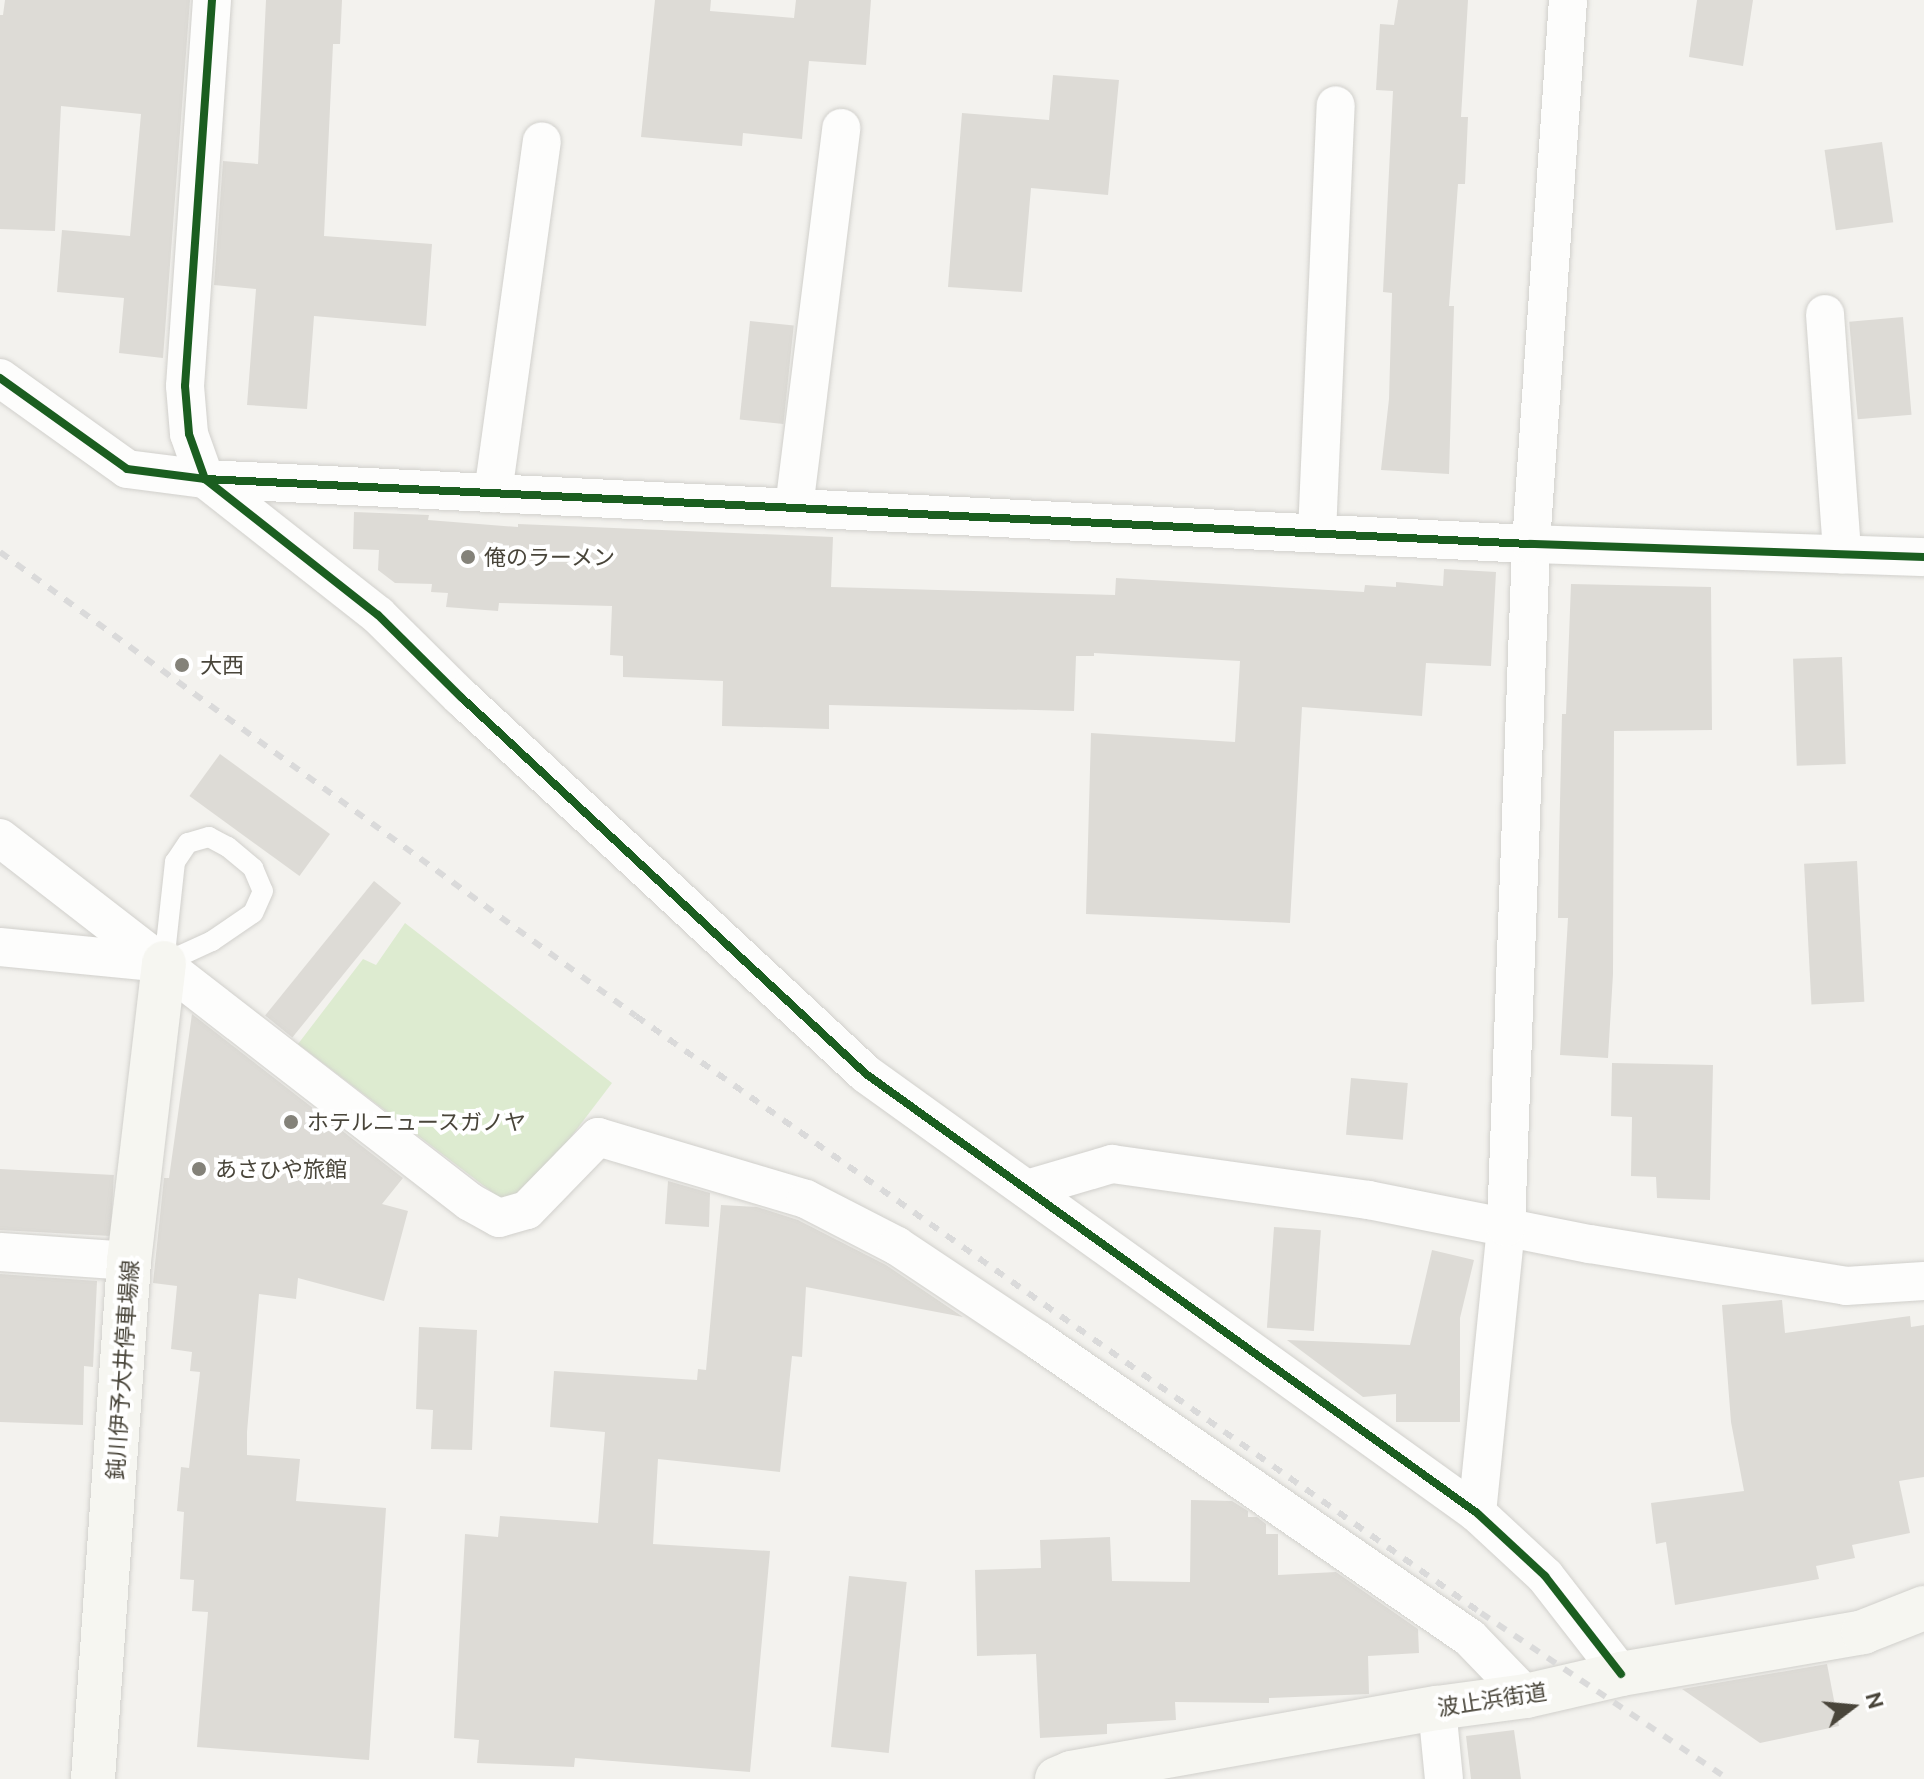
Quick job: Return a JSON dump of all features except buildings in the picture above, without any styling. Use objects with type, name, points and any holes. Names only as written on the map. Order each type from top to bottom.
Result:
[{"type":"street","points":[[212,0],[185,386],[189,434],[205,479],[378,615],[461,697],[866,1074],[1477,1513],[1545,1576],[1621,1674]]},
{"type":"street","points":[[1477,1513],[1506,1227],[1531,544],[1568,0]]},
{"type":"street","points":[[1317,533],[1336,105]]},
{"type":"street","points":[[794,508],[841,128]]},
{"type":"street","points":[[493,493],[542,141]]},
{"type":"street","points":[[1825,314],[1842,554]]},
{"type":"street","points":[[0,378],[127,469],[205,479],[1531,544],[1924,557]]},
{"type":"street","points":[[0,838],[470,1202],[499,1218],[527,1210],[598,1137],[806,1199],[897,1246],[1470,1638],[1526,1696]]},
{"type":"street","points":[[0,947],[164,963]]},
{"type":"street","name":"鈍川伊予大井停車場線","points":[[93,1779],[129,1261],[164,963]]},
{"type":"street","points":[[1027,1189],[1112,1164],[1369,1200],[1846,1286],[1924,1281]]},
{"type":"street","points":[[0,1252],[129,1261]]},
{"type":"street","name":"波止浜街道","points":[[1057,1779],[1071,1773],[1437,1708],[1526,1696],[1621,1674],[1863,1632],[1924,1608]]},
{"type":"street","points":[[1437,1708],[1444,1779]]},
{"type":"lane","points":[[209,837],[228,847],[253,868],[263,891],[253,913],[212,941],[164,963],[175,862],[188,843],[209,837]]},
{"type":"green space","points":[[405,923],[612,1083],[529,1192],[509,1205],[298,1044],[363,959],[376,965]]},
{"type":"railway","points":[[0,552],[636,1016],[1481,1613],[1728,1779]]},
{"type":"cycle path","points":[[212,0],[185,386],[189,434],[205,479],[378,615],[461,697],[866,1074],[1477,1513],[1545,1576],[1621,1674]]},
{"type":"cycle path","points":[[0,378],[127,469],[205,479],[1531,544],[1924,557]]},
{"type":"place","name":"俺のラーメン","points":[[468,557]]},
{"type":"place","name":"大西","points":[[182,665]]},
{"type":"place","name":"ホテルニュースガノヤ","points":[[291,1122]]},
{"type":"place","name":"あさひや旅館","points":[[199,1169]]}]
